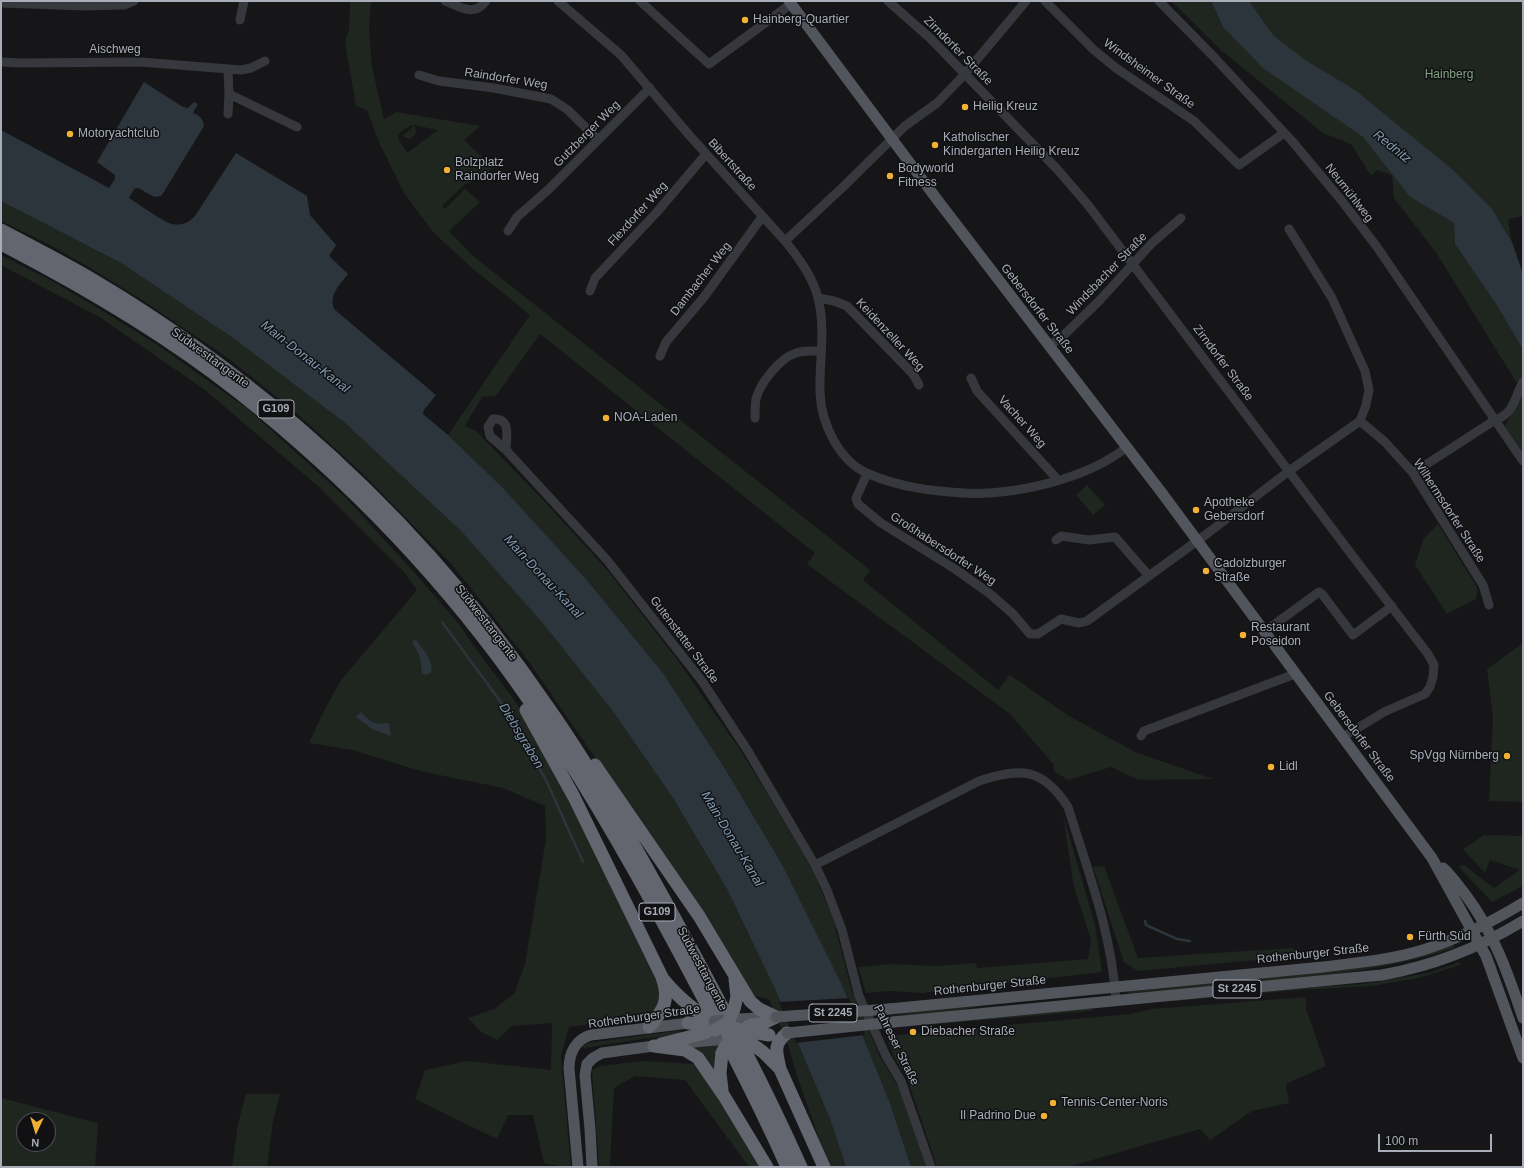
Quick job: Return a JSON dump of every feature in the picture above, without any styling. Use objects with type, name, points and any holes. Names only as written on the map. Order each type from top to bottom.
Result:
[{"type":"highway","name":"Südwesttangente","points":[[1,230],[93,280],[172,330],[243,382],[322,448],[377,500],[452,581],[512,656],[571,741],[627,833],[707,978],[769,1099],[801,1167]]},
{"type":"highway","name":"Südwesttangente","points":[[1,244],[70,281],[147,326],[237,391],[287,432],[369,509],[407,548],[466,617],[506,669],[561,748],[633,869],[752,1092],[787,1167]]},
{"type":"highway","points":[[506,669],[525,709],[574,797],[662,977],[666,990],[665,1003],[658,1017],[649,1027]]},
{"type":"highway","points":[[571,741],[587,754],[611,787],[699,916],[755,1006],[776,1016]]},
{"type":"highway","points":[[724,1096],[720,1078],[722,1053],[726,1044],[727,1027],[737,993],[733,972]]},
{"type":"highway","points":[[662,977],[689,1006],[727,1027],[763,1052],[780,1069]]},
{"type":"highway","points":[[654,1046],[727,1027],[761,1024],[776,1016]]},
{"type":"highway","points":[[688,1023],[727,1027],[769,1035]]},
{"type":"highway","points":[[785,1034],[778,1042],[776,1050],[780,1069],[824,1167]]},
{"type":"highway","points":[[654,1046],[685,1050],[694,1054],[704,1065],[767,1167]]},
{"type":"main road","name":"Gebersdorfer Straße","points":[[790,2],[892,139],[1127,447],[1432,858],[1473,930],[1493,972],[1523,1058]]},
{"type":"main road","name":"Gebersdorfer Straße","points":[[1432,858],[1461,888],[1486,924],[1493,938],[1523,1018]]},
{"type":"main road","name":"Rothenburger Straße","points":[[776,1016],[889,1009],[1366,962],[1422,950],[1449,941],[1486,924],[1523,903]]},
{"type":"main road","name":"St 2245","points":[[769,1035],[1382,975],[1433,963],[1493,938],[1523,921]]},
{"type":"main road","name":"Rothenburger Straße","points":[[578,1167],[569,1060],[572,1052],[580,1041],[588,1035],[688,1023]]},
{"type":"main road","points":[[592,1167],[591,1135],[585,1075],[587,1064],[593,1058],[602,1053],[654,1046]]},
{"type":"street","points":[[1,3],[85,6],[124,5],[134,1]]},
{"type":"street","points":[[240,20],[244,1]]},
{"type":"street","points":[[445,1],[471,10],[480,8],[486,1]]},
{"type":"street","name":"Bibertstraße","points":[[558,1],[621,55],[706,154],[785,241],[804,266],[818,298],[822,323],[820,394],[823,413],[829,430],[840,450],[852,463],[867,474],[901,485],[928,491],[969,494],[1005,492],[1034,487],[1079,473],[1116,455],[1127,447]]},
{"type":"street","points":[[640,1],[709,64],[790,2]]},
{"type":"street","name":"Zirndorfer Straße","points":[[888,1],[930,38],[1057,170],[1088,205],[1428,654],[1434,665],[1430,687],[1425,694],[1384,712],[1343,737]]},
{"type":"street","points":[[785,241],[905,126],[937,103],[964,75],[1026,1]]},
{"type":"street","name":"Windsheimer Straße","points":[[1045,1],[1094,50],[1116,68],[1194,121],[1239,165],[1284,133]]},
{"type":"street","name":"Neumühlweg","points":[[1159,1],[1213,56],[1284,133],[1337,195],[1377,247],[1458,368],[1523,461]]},
{"type":"street","name":"Aischweg","points":[[1,62],[20,64],[141,62],[241,70],[251,68],[266,61]]},
{"type":"street","points":[[228,70],[228,114]]},
{"type":"street","name":"Raindorfer Weg","points":[[419,76],[439,81],[494,88],[551,99],[568,110],[598,140]]},
{"type":"street","name":"Gutzberger Weg","points":[[508,231],[517,217],[548,189],[650,88]]},
{"type":"street","points":[[229,94],[297,127]]},
{"type":"street","name":"Flexdorfer Weg","points":[[590,291],[595,278],[657,212],[706,154]]},
{"type":"street","name":"Dambacher Weg","points":[[660,356],[666,342],[704,297],[762,217]]},
{"type":"street","name":"Windsbacher Straße","points":[[1049,346],[1063,336],[1099,301],[1133,264],[1181,218]]},
{"type":"street","points":[[1197,541],[1289,471],[1360,421],[1366,405],[1369,390],[1365,371],[1332,298],[1289,229]]},
{"type":"street","name":"Keidenzeller Weg","points":[[818,298],[834,301],[847,306],[913,374],[919,385]]},
{"type":"street","points":[[755,418],[756,398],[768,376],[779,364],[797,352],[821,351]]},
{"type":"street","name":"Vacher Weg","points":[[971,378],[977,390],[1058,480]]},
{"type":"street","points":[[1413,473],[1495,420],[1504,417],[1511,409],[1523,382]]},
{"type":"street","name":"Wilhermsdorfer Straße","points":[[1360,421],[1385,442],[1413,473],[1483,585],[1489,605]]},
{"type":"street","name":"Gutenstetter Straße","points":[[506,450],[607,560],[702,681],[748,751],[815,865]]},
{"type":"street","name":"Großhabersdorfer Weg","points":[[867,474],[856,498],[858,504],[881,522],[956,569],[989,593],[1013,614],[1030,634],[1038,634],[1061,619],[1079,622],[1087,621],[1197,541]]},
{"type":"street","points":[[1056,540],[1061,536],[1090,540],[1115,537],[1149,576]]},
{"type":"street","points":[[1264,632],[1319,592],[1353,635],[1392,606]]},
{"type":"street","points":[[1141,736],[1144,731],[1295,674]]},
{"type":"street","points":[[815,865],[980,781],[1002,774],[1035,774],[1048,782],[1058,792],[1068,808],[1104,925],[1113,966],[1116,1001]]},
{"type":"street","name":"Pahreser Straße","points":[[815,865],[827,890],[842,930],[859,996],[886,1056],[901,1081],[931,1167]]},
{"type":"green space","points":[[350,1],[371,1],[369,29],[372,67],[384,119],[396,112],[480,126],[464,140],[493,167],[480,180],[465,184],[442,206],[445,209],[465,189],[480,202],[449,231],[472,255],[870,570],[863,580],[998,690],[1010,675],[1069,716],[1135,752],[1213,779],[1139,780],[1111,767],[1068,780],[1054,771],[1054,765],[1010,714],[807,564],[815,553],[540,334],[496,396],[482,397],[465,426],[476,431],[545,502],[608,571],[676,658],[738,747],[814,873],[833,919],[851,988],[880,1057],[899,1088],[926,1167],[911,1167],[891,1106],[843,987],[783,866],[724,767],[663,673],[586,579],[503,488],[448,435],[530,315],[472,268],[433,232],[404,193],[379,142],[367,110],[356,106],[345,42],[349,30]],"holes":[[[411,125],[414,126],[402,136],[409,139],[415,135],[416,131],[414,125],[438,130],[407,153],[399,140],[398,134]]]},
{"type":"green space","points":[[1171,1],[1211,1],[1223,27],[1322,108],[1363,137],[1410,197],[1454,223],[1455,244],[1498,307],[1523,350],[1523,393],[1437,254],[1394,198],[1392,175],[1377,170],[1371,176],[1351,144],[1323,133],[1222,51]]},
{"type":"green space","name":"Hainberg","points":[[1249,1],[1523,1],[1523,216],[1508,220],[1512,242],[1499,220],[1274,36]]},
{"type":"green space","points":[[1,201],[121,263],[233,338],[345,423],[461,531],[543,622],[612,710],[673,798],[727,889],[775,989],[830,1119],[846,1167],[829,1167],[796,1073],[788,1045],[769,999],[753,996],[611,781],[529,662],[454,567],[362,473],[292,409],[225,356],[142,300],[46,243],[1,221]]},
{"type":"green space","points":[[1,255],[52,281],[103,311],[162,348],[249,410],[345,497],[414,572],[459,624],[513,698],[536,734],[657,978],[660,994],[658,1004],[652,1013],[647,1016],[569,1027],[561,1056],[571,1167],[544,1163],[533,1115],[508,1115],[497,1139],[415,1099],[425,1070],[467,1061],[551,1070],[552,1023],[512,1026],[497,1040],[481,1032],[468,1018],[494,1009],[514,994],[525,964],[546,839],[545,806],[503,788],[420,771],[353,750],[309,743],[341,680],[417,590],[404,572],[319,487],[205,390],[101,318],[1,265]]},
{"type":"green space","points":[[1523,393],[1523,453],[1505,426]]},
{"type":"green space","points":[[1087,485],[1105,505],[1093,515],[1076,495]]},
{"type":"green space","points":[[1438,524],[1478,589],[1476,599],[1447,614],[1415,565],[1424,538]]},
{"type":"green space","name":"SpVgg Nürnberg","points":[[1523,643],[1523,802],[1489,801],[1493,717],[1487,669]]},
{"type":"green space","points":[[1063,815],[1095,924],[1102,972],[922,993],[891,991],[866,993],[858,967],[894,964],[935,966],[976,963],[977,968],[1088,959],[1091,940],[1074,887]]},
{"type":"green space","points":[[1484,835],[1523,836],[1523,886],[1492,902],[1458,866],[1464,865],[1494,888],[1520,870],[1490,860],[1485,873],[1463,849]]},
{"type":"green space","points":[[1104,866],[1138,958],[1293,948],[1300,956],[1138,971],[1124,962],[1093,867]]},
{"type":"green space","points":[[1453,944],[1454,948],[1431,955],[1362,970],[1267,982],[1134,995],[1126,992],[1322,971]]},
{"type":"green space","points":[[1460,962],[1461,965],[1418,978],[1372,986],[1299,990],[1164,1002],[1302,988],[1364,984],[1428,973]]},
{"type":"green space","points":[[1102,993],[981,1006],[945,1013],[892,1018],[892,1016],[921,1011]]},
{"type":"green space","name":"Tennis-Center-Noris","points":[[1306,997],[1306,1009],[1326,1066],[1286,1084],[1289,1103],[1252,1111],[1210,1140],[1200,1129],[1068,1167],[937,1167],[907,1078],[894,1057],[887,1036],[1130,1014],[1152,1009]]},
{"type":"green space","points":[[1076,1009],[1092,1009],[1092,1011],[924,1025],[921,1024]]},
{"type":"green space","points":[[675,1031],[695,1033],[641,1039],[584,1048],[582,1046],[588,1043]]},
{"type":"green space","points":[[720,1044],[716,1073],[689,1047]]},
{"type":"green space","points":[[643,1061],[696,1064],[762,1167],[749,1167],[685,1080],[635,1076],[614,1088],[610,1167],[599,1167],[592,1070],[599,1066]]},
{"type":"green space","points":[[246,1094],[280,1094],[273,1121],[267,1167],[232,1167],[238,1124]]},
{"type":"green space","points":[[1,1098],[55,1112],[16,1112],[16,1152],[56,1152],[56,1112],[98,1123],[95,1167],[1,1167]]},
{"type":"water","name":"Rednitz","points":[[1211,1],[1249,1],[1274,36],[1305,60],[1355,90],[1454,171],[1492,209],[1512,242],[1523,274],[1523,350],[1498,307],[1455,244],[1454,223],[1410,197],[1363,137],[1263,68],[1223,27]]},
{"type":"water","name":"Main-Donau-Kanal","points":[[144,82],[183,107],[188,108],[194,102],[198,104],[193,113],[201,118],[204,126],[162,195],[156,197],[137,188],[134,189],[129,198],[168,223],[179,225],[185,223],[195,216],[236,153],[307,196],[310,215],[336,245],[329,256],[348,274],[338,286],[334,294],[334,309],[436,395],[424,410],[423,414],[448,435],[503,488],[586,579],[663,673],[724,767],[783,866],[843,987],[891,1106],[911,1167],[846,1167],[830,1119],[775,989],[727,889],[673,798],[612,710],[542,622],[461,531],[345,423],[233,338],[121,263],[1,201],[1,130],[109,188],[115,179],[115,175],[97,162]]},
{"type":"water","points":[[416,640],[425,651],[431,663],[431,673],[425,675],[422,673],[420,657],[412,641]]},
{"type":"water","points":[[361,712],[373,722],[379,724],[389,723],[391,736],[372,729],[356,717]]},
{"type":"pier","points":[[849,998],[865,1035],[796,1043],[779,1002]]},
{"type":"waterway","name":"Diebsgraben","points":[[442,622],[503,705],[546,780],[583,862]]},
{"type":"waterway","points":[[1145,921],[1146,925],[1177,939],[1190,941]]},
{"type":"place","name":"Hainberg-Quartier","points":[[745,20]]},
{"type":"place","name":"Heilig Kreuz","points":[[965,107]]},
{"type":"place","name":"Motoryachtclub","points":[[70,134]]},
{"type":"place","name":"Katholischer Kindergarten Heilig Kreuz","points":[[935,145]]},
{"type":"place","name":"Bolzplatz Raindorfer Weg","points":[[447,170]]},
{"type":"place","name":"Bodyworld Fitness","points":[[890,176]]},
{"type":"place","name":"NOA-Laden","points":[[606,418]]},
{"type":"place","name":"Apotheke Gebersdorf","points":[[1196,510]]},
{"type":"place","name":"Cadolzburger Straße","points":[[1206,571]]},
{"type":"place","name":"Restaurant Poseidon","points":[[1243,635]]},
{"type":"place","name":"SpVgg Nürnberg","points":[[1507,756]]},
{"type":"place","name":"Lidl","points":[[1271,767]]},
{"type":"place","name":"Fürth Süd","points":[[1410,937]]},
{"type":"place","name":"Diebacher Straße","points":[[913,1032]]},
{"type":"place","name":"Tennis-Center-Noris","points":[[1053,1103]]},
{"type":"place","name":"Il Padrino Due","points":[[1044,1116]]}]
